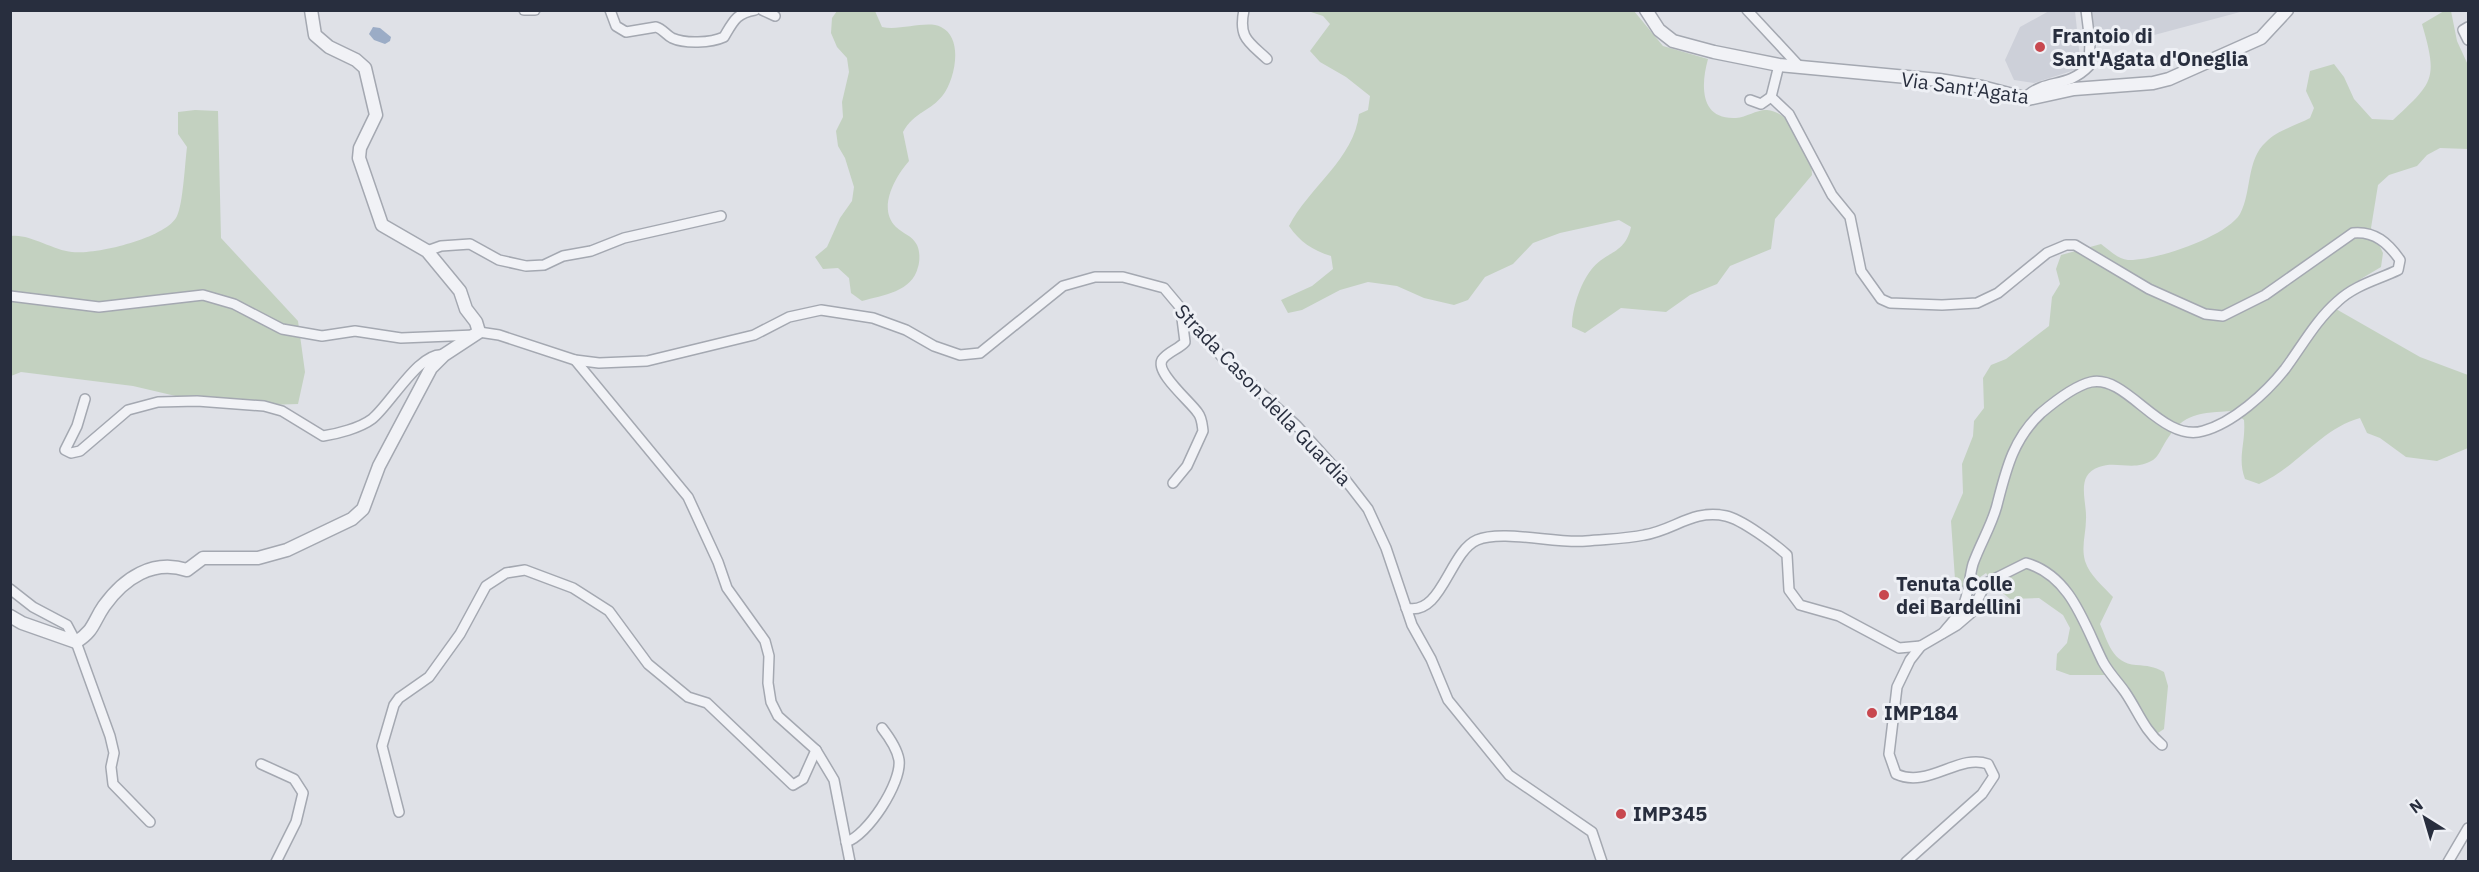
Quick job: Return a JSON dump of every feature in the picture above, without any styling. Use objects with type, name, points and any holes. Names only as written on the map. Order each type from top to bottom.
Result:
[{"type":"street","points":[[10,616],[22,623],[76,642],[90,634],[103,608],[115,591],[137,573],[170,564],[187,570],[203,558],[258,558],[286,550],[352,519],[363,509],[390,444],[430,368],[444,355],[477,334],[476,322],[466,309],[460,291],[427,251],[410,239],[389,231],[378,219],[359,158],[360,148],[376,115],[365,68],[356,60],[329,47],[315,35],[311,10]]},
{"type":"street","points":[[525,10],[535,10]]},
{"type":"street","points":[[610,10],[616,26],[626,32],[656,27],[671,37],[682,40],[712,41],[724,37],[731,21],[739,15],[755,10]]},
{"type":"street","points":[[762,10],[775,15]]},
{"type":"street","points":[[1244,10],[1241,26],[1250,46],[1267,59]]},
{"type":"street","name":"Via Sant'Agata","points":[[1646,10],[1659,30],[1673,41],[1714,52],[1779,65],[1939,80],[1982,87],[2028,99],[2074,89],[2153,83],[2169,79],[2261,38],[2287,10]]},
{"type":"street","points":[[1747,10],[1800,67]]},
{"type":"street","points":[[2028,99],[2028,95],[2035,89],[2078,77],[2089,66],[2090,42],[2086,10]]},
{"type":"street","points":[[2469,27],[2463,30],[2469,39]]},
{"type":"street","points":[[1750,100],[1761,104],[1771,97],[1779,65]]},
{"type":"street","points":[[1771,97],[1788,114],[1807,143],[1832,195],[1850,217],[1862,272],[1881,299],[1890,303],[1977,303],[1998,293],[2047,253],[2066,245],[2083,248],[2149,289],[2205,315],[2223,316],[2265,295],[2353,233],[2367,232],[2380,239],[2400,260],[2398,270],[2375,277],[2339,300],[2318,322],[2284,370],[2254,400],[2221,424],[2201,432],[2184,433],[2172,428],[2116,388],[2103,382],[2092,382],[2071,392],[2040,414],[2013,448],[2002,477],[1996,507],[1973,564],[1962,608],[1943,633]]},
{"type":"street","points":[[427,251],[441,246],[470,244],[499,260],[526,266],[544,265],[563,256],[591,251],[624,238],[722,216]]},
{"type":"street","name":"Strada Cason della Guardia","points":[[10,296],[99,307],[203,295],[234,304],[282,329],[322,336],[356,331],[400,338],[499,335],[575,360],[599,363],[647,361],[754,334],[789,317],[821,310],[873,318],[906,330],[934,346],[960,355],[980,353],[1063,286],[1095,277],[1123,277],[1154,284],[1164,288],[1221,357],[1306,435],[1368,509],[1386,548],[1412,625],[1431,659],[1448,700],[1509,775],[1592,832],[1602,861]]},
{"type":"street","points":[[1173,483],[1187,466],[1203,431],[1197,410],[1174,387],[1163,372],[1161,364],[1163,359],[1185,342],[1181,311]]},
{"type":"street","points":[[85,399],[77,426],[65,450],[70,453],[80,451],[128,410],[158,402],[197,401],[264,406],[282,411],[323,436],[344,431],[373,418],[424,360],[436,354],[444,355]]},
{"type":"street","points":[[575,360],[688,497],[718,562],[727,588],[765,641],[769,656],[768,683],[771,702],[778,716],[816,750],[834,780],[850,861]]},
{"type":"street","points":[[1407,608],[1414,610],[1438,593],[1455,561],[1477,540],[1500,536],[1549,541],[1583,541],[1642,536],[1663,531],[1693,515],[1725,516],[1737,520],[1787,555],[1789,590],[1800,604],[1839,616],[1899,648],[1920,646],[1943,633],[1971,613],[1981,590],[1992,579],[2026,562],[2042,567],[2064,586],[2086,625],[2104,665],[2126,693],[2149,734],[2162,745]]},
{"type":"street","points":[[399,812],[382,746],[394,705],[399,698],[429,677],[460,634],[486,586],[514,571],[525,570],[573,588],[609,610],[648,664],[688,697],[707,703],[793,785],[803,779],[816,750]]},
{"type":"street","points":[[10,589],[33,607],[67,625],[76,642],[110,736],[114,753],[111,767],[113,784],[150,822]]},
{"type":"street","points":[[1906,861],[1982,795],[1994,776],[1988,764],[1981,762],[1969,762],[1937,775],[1901,777],[1896,774],[1889,754],[1897,687],[1910,660],[1920,646]]},
{"type":"street","points":[[846,842],[854,840],[867,828],[898,776],[899,762],[896,749],[882,728]]},
{"type":"street","points":[[261,764],[294,779],[303,793],[296,822],[276,861]]},
{"type":"street","points":[[2448,861],[2469,828]]},
{"type":"shaded area","name":"Frantoio di Sant'Agata d'Oneglia","points":[[2049,11],[2075,11],[2081,68],[2034,83],[2014,80],[2005,60],[2020,27]]},
{"type":"shaded area","name":"Frantoio di Sant'Agata d'Oneglia","points":[[2090,11],[2244,11],[2128,42],[2097,46]]},
{"type":"green space","points":[[837,11],[875,11],[882,27],[889,28],[935,25],[948,32],[955,49],[954,69],[943,95],[912,120],[903,132],[909,161],[898,176],[888,202],[891,220],[917,245],[918,267],[910,282],[903,287],[862,301],[851,293],[849,278],[838,268],[823,269],[815,257],[827,247],[840,218],[852,201],[854,187],[845,158],[838,146],[836,131],[843,117],[842,102],[849,72],[847,58],[837,47],[831,33],[832,18]]},
{"type":"green space","points":[[1308,11],[1634,11],[1663,46],[1708,59],[1704,89],[1709,107],[1715,113],[1724,117],[1736,118],[1767,110],[1785,118],[1800,135],[1805,145],[1812,175],[1775,219],[1771,249],[1730,266],[1717,284],[1690,295],[1666,312],[1621,308],[1585,333],[1572,327],[1573,312],[1583,282],[1596,264],[1619,248],[1628,236],[1631,227],[1619,220],[1560,233],[1533,243],[1513,264],[1485,277],[1468,300],[1454,305],[1424,298],[1397,286],[1368,282],[1340,290],[1302,310],[1288,313],[1281,300],[1312,286],[1333,269],[1331,256],[1307,245],[1289,226],[1349,145],[1359,114],[1368,110],[1370,96],[1346,77],[1320,62],[1310,51],[1330,24],[1323,16]]},
{"type":"green space","points":[[2444,11],[2451,11],[2457,41],[2468,65],[2468,149],[2440,148],[2427,155],[2417,166],[2389,175],[2378,185],[2371,228],[2383,253],[2381,267],[2344,289],[2336,309],[2420,357],[2468,375],[2468,448],[2437,461],[2406,457],[2380,438],[2367,433],[2360,418],[2346,423],[2320,439],[2273,477],[2259,484],[2245,479],[2242,464],[2244,420],[2233,411],[2202,414],[2186,419],[2173,431],[2159,454],[2146,463],[2132,466],[2106,465],[2092,471],[2087,476],[2084,489],[2086,519],[2084,556],[2090,571],[2113,597],[2100,624],[2116,656],[2128,663],[2164,672],[2168,686],[2164,729],[2152,737],[2141,728],[2116,675],[2070,675],[2056,670],[2057,654],[2067,643],[2070,628],[2063,615],[2039,598],[2010,599],[1998,589],[1986,573],[1956,594],[1951,521],[1963,493],[1962,464],[1973,436],[1974,421],[1984,408],[1983,378],[1991,365],[2006,359],[2049,326],[2052,297],[2060,284],[2056,269],[2061,255],[2101,244],[2124,259],[2140,259],[2189,246],[2206,239],[2232,223],[2244,205],[2252,167],[2260,149],[2275,135],[2310,118],[2314,108],[2306,91],[2310,71],[2334,64],[2344,77],[2354,99],[2372,119],[2393,120],[2417,97],[2429,78],[2430,57],[2422,24]]},
{"type":"green space","points":[[218,111],[221,238],[298,321],[305,372],[298,404],[241,406],[197,401],[133,386],[21,372],[11,376],[11,236],[25,237],[65,251],[97,251],[145,238],[171,224],[177,216],[181,202],[187,147],[178,134],[178,112]]},
{"type":"water","points":[[373,27],[380,28],[391,37],[390,41],[385,44],[374,40],[369,34]]},
{"type":"place","name":"Frantoio di Sant'Agata d'Oneglia","points":[[2040,47]]},
{"type":"place","name":"Tenuta Colle dei Bardellini","points":[[1884,595]]},
{"type":"place","name":"IMP184","points":[[1872,713]]},
{"type":"place","name":"IMP345","points":[[1621,814]]}]
